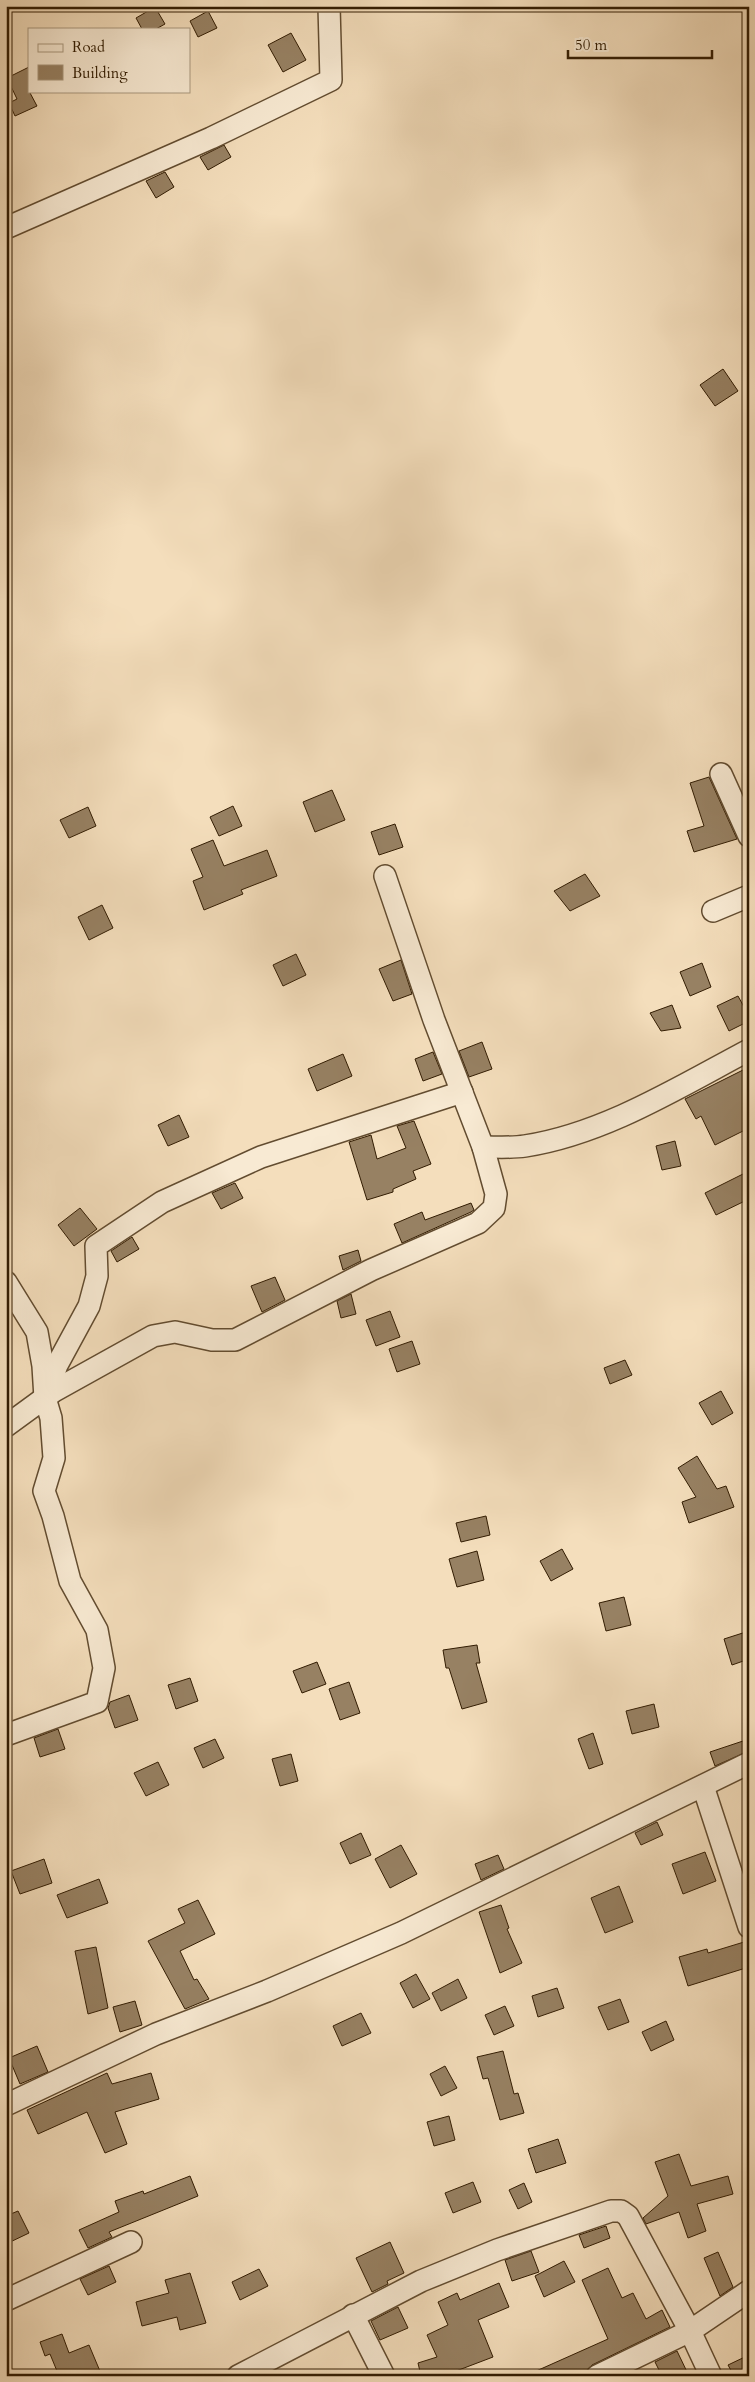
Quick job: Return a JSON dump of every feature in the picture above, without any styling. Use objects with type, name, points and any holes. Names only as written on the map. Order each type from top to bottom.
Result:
[{"type":"street","points":[[6,228],[211,138],[331,80],[329,6]]},
{"type":"street","points":[[721,774],[749,836]]},
{"type":"street","points":[[6,1426],[45,1398],[153,1336],[175,1332],[212,1340],[235,1340],[371,1270],[478,1223],[494,1208],[496,1194],[483,1147],[434,1020],[385,876]]},
{"type":"street","points":[[713,911],[749,896]]},
{"type":"street","points":[[483,1147],[524,1146],[567,1136],[662,1097],[749,1050]]},
{"type":"street","points":[[45,1398],[57,1365],[89,1306],[98,1276],[96,1246],[162,1202],[261,1157],[462,1092]]},
{"type":"street","points":[[6,1282],[37,1332],[43,1366],[45,1398],[51,1418],[54,1458],[44,1491],[70,1581],[97,1630],[104,1668],[97,1702],[6,1735]]},
{"type":"street","points":[[6,2105],[156,2034],[267,1991],[401,1933],[749,1763]]},
{"type":"street","points":[[703,1786],[749,1927]]},
{"type":"street","points":[[238,2376],[421,2281],[496,2250],[611,2211],[621,2210],[628,2216],[690,2331],[711,2376]]},
{"type":"street","points":[[6,2300],[132,2242]]},
{"type":"street","points":[[597,2376],[690,2331],[749,2291]]},
{"type":"street","points":[[353,2315],[384,2376]]},
{"type":"building","points":[[155,7],[165,24],[158,28],[141,28],[136,18]]},
{"type":"building","points":[[208,11],[217,28],[198,37],[190,21]]},
{"type":"building","points":[[291,33],[306,60],[283,72],[268,45]]},
{"type":"building","points":[[28,68],[28,92],[37,106],[15,116],[9,103],[17,99],[7,78]]},
{"type":"building","points":[[224,145],[231,157],[208,170],[200,157]]},
{"type":"building","points":[[165,172],[174,187],[156,198],[146,181]]},
{"type":"building","points":[[723,369],[738,391],[715,406],[700,385]]},
{"type":"building","points":[[709,777],[737,839],[694,852],[687,831],[704,826],[690,783]]},
{"type":"building","points":[[332,790],[345,820],[315,832],[303,802]]},
{"type":"building","points":[[233,806],[242,826],[219,836],[210,817]]},
{"type":"building","points":[[88,807],[96,826],[69,838],[60,820]]},
{"type":"building","points":[[395,824],[403,847],[379,855],[371,832]]},
{"type":"building","points":[[213,840],[224,866],[267,850],[277,876],[241,890],[243,894],[204,910],[193,881],[203,877],[191,849]]},
{"type":"building","points":[[585,874],[600,896],[570,911],[554,891]]},
{"type":"building","points":[[102,905],[113,928],[89,940],[78,917]]},
{"type":"building","points":[[296,954],[306,975],[283,986],[273,965]]},
{"type":"building","points":[[401,960],[412,994],[393,1001],[379,969]]},
{"type":"building","points":[[702,963],[711,987],[690,996],[680,972]]},
{"type":"building","points":[[738,996],[749,1016],[749,1021],[729,1031],[717,1006]]},
{"type":"building","points":[[672,1005],[681,1028],[661,1031],[650,1013]]},
{"type":"building","points":[[482,1042],[492,1069],[469,1077],[459,1051]]},
{"type":"building","points":[[433,1052],[442,1074],[423,1081],[415,1059]]},
{"type":"building","points":[[343,1054],[352,1076],[317,1091],[308,1069]]},
{"type":"building","points":[[749,1067],[749,1128],[715,1145],[701,1116],[696,1119],[685,1099]]},
{"type":"building","points":[[179,1115],[189,1137],[168,1146],[158,1125]]},
{"type":"building","points":[[414,1121],[431,1164],[413,1171],[416,1179],[393,1189],[393,1192],[367,1200],[349,1142],[371,1135],[377,1159],[406,1148],[397,1126]]},
{"type":"building","points":[[675,1141],[681,1166],[662,1170],[656,1146]]},
{"type":"building","points":[[749,1171],[749,1199],[716,1215],[705,1193]]},
{"type":"building","points":[[235,1183],[243,1198],[221,1209],[212,1193]]},
{"type":"building","points":[[471,1203],[474,1210],[471,1212],[402,1243],[394,1224],[422,1212],[425,1220]]},
{"type":"building","points":[[80,1208],[97,1229],[74,1246],[58,1225]]},
{"type":"building","points":[[132,1237],[139,1249],[117,1262],[111,1251]]},
{"type":"building","points":[[358,1250],[361,1261],[343,1270],[339,1256]]},
{"type":"building","points":[[275,1277],[285,1300],[262,1312],[251,1286]]},
{"type":"building","points":[[351,1294],[356,1314],[341,1318],[337,1301]]},
{"type":"building","points":[[390,1311],[400,1337],[376,1346],[366,1320]]},
{"type":"building","points":[[412,1341],[420,1364],[397,1372],[389,1349]]},
{"type":"building","points":[[625,1360],[632,1375],[610,1384],[604,1368]]},
{"type":"building","points":[[721,1391],[733,1413],[712,1425],[699,1403]]},
{"type":"building","points":[[697,1456],[717,1489],[726,1486],[734,1507],[689,1523],[682,1502],[696,1497],[678,1468]]},
{"type":"building","points":[[486,1516],[490,1535],[461,1542],[456,1523]]},
{"type":"building","points":[[562,1549],[573,1569],[551,1581],[540,1561]]},
{"type":"building","points":[[477,1551],[484,1580],[457,1587],[449,1559]]},
{"type":"building","points":[[624,1597],[631,1625],[606,1631],[599,1603]]},
{"type":"building","points":[[749,1631],[749,1659],[732,1665],[724,1639]]},
{"type":"building","points":[[477,1645],[480,1663],[476,1663],[487,1702],[462,1709],[449,1668],[446,1668],[443,1650]]},
{"type":"building","points":[[317,1662],[326,1684],[302,1693],[293,1671]]},
{"type":"building","points":[[190,1678],[198,1701],[176,1709],[168,1685]]},
{"type":"building","points":[[349,1682],[360,1713],[340,1720],[329,1689]]},
{"type":"building","points":[[129,1695],[138,1720],[115,1728],[108,1708],[110,1702]]},
{"type":"building","points":[[654,1704],[659,1727],[632,1734],[626,1711]]},
{"type":"building","points":[[58,1729],[65,1749],[40,1757],[34,1738]]},
{"type":"building","points":[[593,1733],[603,1764],[589,1769],[578,1739]]},
{"type":"building","points":[[215,1739],[224,1758],[203,1768],[194,1748]]},
{"type":"building","points":[[749,1739],[749,1751],[715,1766],[710,1752]]},
{"type":"building","points":[[291,1754],[298,1781],[280,1786],[272,1759]]},
{"type":"building","points":[[158,1762],[169,1785],[146,1796],[134,1773]]},
{"type":"building","points":[[657,1822],[663,1835],[641,1845],[635,1833]]},
{"type":"building","points":[[361,1833],[371,1855],[350,1864],[340,1843]]},
{"type":"building","points":[[401,1845],[417,1874],[390,1888],[375,1859]]},
{"type":"building","points":[[705,1852],[716,1881],[683,1894],[672,1864]]},
{"type":"building","points":[[498,1855],[504,1869],[481,1880],[475,1864]]},
{"type":"building","points":[[44,1859],[52,1883],[20,1894],[11,1871]]},
{"type":"building","points":[[99,1879],[108,1903],[67,1918],[57,1895]]},
{"type":"building","points":[[619,1886],[633,1922],[605,1933],[591,1898]]},
{"type":"building","points":[[198,1900],[215,1934],[180,1951],[194,1980],[197,1979],[209,1999],[185,2009],[148,1941],[185,1923],[178,1909]]},
{"type":"building","points":[[501,1905],[509,1928],[507,1929],[522,1963],[500,1973],[479,1912]]},
{"type":"building","points":[[744,1942],[749,1956],[749,1967],[688,1986],[679,1957],[707,1949],[708,1953]]},
{"type":"building","points":[[96,1947],[108,2008],[88,2014],[75,1951]]},
{"type":"building","points":[[416,1974],[430,1999],[413,2008],[400,1983]]},
{"type":"building","points":[[458,1979],[467,1998],[441,2011],[432,1993]]},
{"type":"building","points":[[557,1988],[564,2008],[538,2017],[532,1996]]},
{"type":"building","points":[[620,1999],[629,2022],[608,2030],[598,2007]]},
{"type":"building","points":[[135,2001],[142,2025],[120,2032],[113,2007]]},
{"type":"building","points":[[505,2006],[514,2026],[494,2035],[485,2015]]},
{"type":"building","points":[[361,2013],[371,2033],[342,2046],[333,2026]]},
{"type":"building","points":[[666,2021],[674,2040],[651,2051],[642,2032]]},
{"type":"building","points":[[37,2046],[48,2072],[20,2084],[9,2058]]},
{"type":"building","points":[[503,2051],[514,2094],[518,2093],[524,2113],[500,2120],[488,2078],[483,2079],[477,2057]]},
{"type":"building","points":[[445,2066],[457,2088],[441,2096],[430,2074]]},
{"type":"building","points":[[107,2073],[112,2084],[151,2073],[159,2099],[115,2112],[127,2144],[105,2153],[87,2112],[38,2134],[27,2110]]},
{"type":"building","points":[[449,2116],[455,2140],[434,2146],[427,2122]]},
{"type":"building","points":[[558,2139],[566,2163],[536,2173],[528,2149]]},
{"type":"building","points":[[679,2154],[691,2186],[728,2176],[733,2194],[697,2204],[706,2231],[688,2238],[679,2212],[646,2224],[643,2218],[668,2196],[655,2162]]},
{"type":"building","points":[[190,2176],[198,2196],[109,2232],[112,2237],[88,2248],[79,2230],[119,2212],[115,2201],[143,2191],[144,2194]]},
{"type":"building","points":[[473,2182],[481,2202],[453,2213],[445,2193]]},
{"type":"building","points":[[524,2183],[532,2202],[518,2209],[509,2190]]},
{"type":"building","points":[[18,2211],[29,2233],[6,2244],[6,2216]]},
{"type":"building","points":[[606,2226],[610,2238],[584,2248],[579,2235]]},
{"type":"building","points":[[390,2242],[404,2273],[387,2281],[388,2284],[372,2292],[356,2258]]},
{"type":"building","points":[[531,2251],[539,2272],[512,2281],[505,2260]]},
{"type":"building","points":[[718,2252],[733,2287],[720,2296],[704,2258]]},
{"type":"building","points":[[564,2261],[575,2282],[544,2297],[535,2276]]},
{"type":"building","points":[[109,2266],[116,2282],[88,2295],[80,2279]]},
{"type":"building","points":[[608,2268],[622,2298],[633,2293],[646,2319],[662,2310],[670,2327],[592,2365],[585,2374],[580,2376],[525,2376],[608,2339],[582,2280]]},
{"type":"building","points":[[259,2269],[268,2286],[240,2300],[232,2282]]},
{"type":"building","points":[[190,2273],[206,2323],[180,2330],[177,2317],[142,2326],[136,2302],[169,2293],[165,2280]]},
{"type":"building","points":[[499,2283],[509,2307],[478,2320],[493,2357],[443,2376],[421,2376],[418,2363],[437,2357],[427,2335],[448,2325],[438,2302],[457,2293],[460,2300]]},
{"type":"building","points":[[398,2307],[408,2328],[380,2340],[371,2321]]},
{"type":"building","points":[[62,2334],[69,2353],[89,2345],[102,2376],[59,2376],[50,2354],[45,2356],[40,2342]]},
{"type":"building","points":[[677,2351],[689,2376],[662,2376],[655,2362]]},
{"type":"building","points":[[749,2355],[749,2376],[734,2376],[728,2365]]}]
